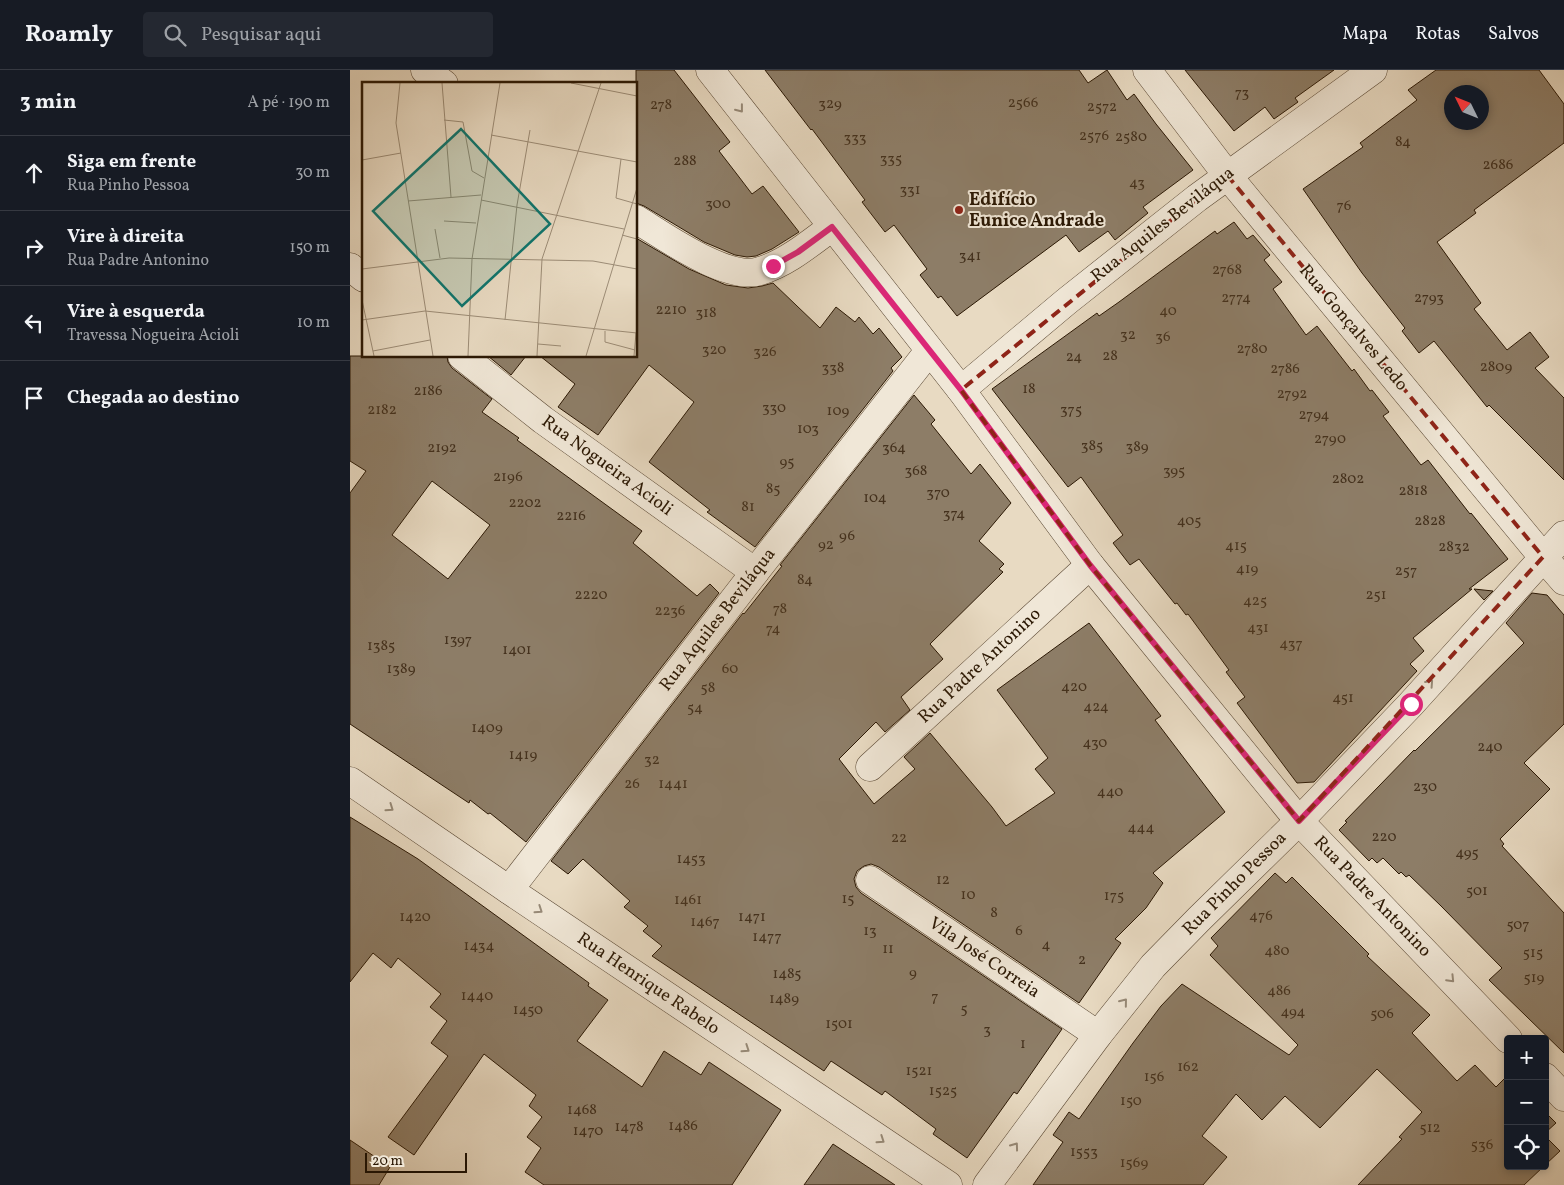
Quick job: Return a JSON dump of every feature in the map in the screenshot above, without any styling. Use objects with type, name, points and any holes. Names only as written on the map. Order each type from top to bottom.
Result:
[{"type":"street","points":[[424,70],[441,82]]},
{"type":"street","name":"Rua Padre Antonino","points":[[710,70],[961,390],[1090,565],[1299,821],[1504,1035]]},
{"type":"street","name":"Rua Gonçalves Ledo","points":[[1147,70],[1227,175],[1542,557],[1564,581]]},
{"type":"street","name":"Rua Aquiles Beviláqua","points":[[961,390],[1066,301],[1227,175],[1373,70]]},
{"type":"street","points":[[638,220],[712,264],[741,273],[758,272],[773,266],[798,252],[832,227]]},
{"type":"street","points":[[350,267],[362,276]]},
{"type":"street","name":"Rua Aquiles Beviláqua","points":[[508,890],[929,351]]},
{"type":"street","name":"Rua Nogueira Acioli","points":[[465,358],[543,420],[755,572]]},
{"type":"street","name":"Rua Pinho Pessoa","points":[[987,1185],[1098,1035],[1154,966],[1299,821],[1411,704],[1542,557],[1564,535]]},
{"type":"street","name":"Rua Padre Antonino","points":[[870,767],[1090,565]]},
{"type":"street","name":"Rua Henrique Rabelo","points":[[350,781],[508,890],[948,1185]]},
{"type":"street","name":"Vila José Correia","points":[[870,880],[1098,1035]]},
{"type":"street","points":[[1548,1080],[1564,1097]]},
{"type":"highlighted area","points":[[1227,175],[1543,557],[1299,821],[1090,565],[961,390]]},
{"type":"building","points":[[636,70],[674,70],[730,142],[719,151],[752,194],[763,186],[799,232],[772,249],[756,256],[735,255],[704,242],[638,204],[638,82],[636,82]]},
{"type":"building","points":[[765,70],[1079,70],[1088,83],[1107,70],[1127,100],[1134,94],[1193,170],[1143,207],[1148,213],[1115,240],[1108,231],[1079,252],[1066,235],[957,316],[941,296],[938,298],[920,275],[927,269],[894,225],[885,232],[862,202],[865,200]]},
{"type":"building","points":[[1185,70],[1334,70],[1295,98],[1298,102],[1274,119],[1265,107],[1234,131]]},
{"type":"building","points":[[1436,70],[1539,70],[1564,104],[1564,143],[1474,210],[1476,213],[1437,242],[1481,303],[1474,309],[1507,350],[1530,332],[1549,357],[1535,368],[1564,398],[1564,480],[1489,405],[1487,407],[1434,341],[1419,353],[1402,331],[1405,328],[1362,273],[1303,189],[1363,147],[1360,143],[1417,100],[1408,90]]},
{"type":"building","points":[[1234,222],[1247,239],[1253,235],[1270,255],[1264,260],[1282,282],[1273,289],[1306,335],[1317,326],[1352,371],[1354,369],[1389,412],[1383,416],[1421,465],[1428,460],[1508,559],[1469,589],[1472,589],[1413,638],[1424,651],[1410,664],[1417,671],[1314,782],[1297,783],[1237,703],[1245,697],[1226,672],[1229,670],[1188,614],[1186,615],[1177,603],[1175,604],[1139,559],[1130,565],[1113,543],[1123,535],[1081,477],[1068,487],[992,389],[1097,313],[1099,316],[1119,302],[1215,231],[1217,234]]},
{"type":"building","points":[[638,239],[689,269],[726,285],[748,288],[773,283],[820,328],[836,307],[855,322],[859,317],[873,334],[879,328],[902,357],[891,368],[893,371],[755,547],[707,512],[710,510],[649,462],[694,402],[649,365],[598,435],[558,407],[575,384],[542,358],[638,358]]},
{"type":"building","points":[[350,356],[362,356],[362,358],[447,358],[452,368],[492,399],[482,412],[519,438],[517,440],[642,531],[633,543],[697,596],[710,584],[719,593],[526,842],[490,813],[488,814],[470,800],[469,803],[350,724],[350,493],[366,471],[350,461]],"holes":[[[432,481],[490,525],[448,579],[392,535]]]},
{"type":"building","points":[[490,358],[524,358],[511,375]]},
{"type":"building","points":[[914,395],[935,420],[931,424],[971,474],[980,464],[1011,503],[979,541],[1004,564],[999,569],[1003,572],[930,644],[943,659],[901,697],[910,710],[885,732],[876,722],[839,759],[874,804],[915,769],[904,757],[930,733],[1006,826],[1055,793],[1035,769],[1048,758],[997,690],[1089,623],[1161,716],[1155,720],[1225,812],[1153,873],[1163,883],[1146,908],[1115,939],[1121,943],[1079,1003],[879,867],[871,864],[857,871],[854,879],[856,887],[861,893],[1062,1029],[1017,1094],[1014,1092],[967,1158],[933,1134],[936,1129],[885,1091],[882,1095],[831,1061],[824,1071],[652,956],[662,946],[643,931],[648,926],[624,907],[630,901],[583,859],[568,874],[551,861]]},
{"type":"building","points":[[1474,589],[1493,591],[1484,600]]},
{"type":"building","points":[[1532,593],[1547,595],[1564,615],[1564,724],[1524,763],[1550,789],[1500,839],[1504,844],[1502,846],[1564,913],[1564,1053],[1549,1038],[1549,1035],[1546,1035],[1489,980],[1502,968],[1441,906],[1409,875],[1406,877],[1401,872],[1399,874],[1383,858],[1377,863],[1372,858],[1369,861],[1339,830],[1347,822],[1345,821],[1414,750],[1524,643],[1506,623]]},
{"type":"building","points":[[350,817],[418,859],[589,983],[588,986],[608,1000],[577,1041],[642,1087],[664,1051],[701,1075],[709,1062],[781,1110],[732,1185],[544,1185],[525,1172],[541,1148],[527,1137],[542,1117],[529,1106],[536,1095],[484,1054],[414,1155],[388,1137],[448,1056],[431,1043],[447,1021],[430,1007],[441,994],[398,958],[391,968],[373,953],[350,982]]},
{"type":"building","points":[[1275,873],[1286,883],[1292,877],[1369,954],[1367,956],[1430,1015],[1412,1033],[1457,1081],[1475,1065],[1496,1087],[1504,1079],[1504,1170],[1540,1170],[1524,1185],[1358,1185],[1402,1139],[1399,1137],[1422,1112],[1377,1069],[1320,1128],[1285,1096],[1262,1120],[1236,1094],[1202,1136],[1227,1157],[1203,1185],[1033,1185],[1063,1142],[1053,1135],[1069,1112],[1079,1119],[1161,1006],[1182,984],[1289,1055],[1298,1045],[1210,955],[1218,946],[1211,938]]},
{"type":"building","points":[[1549,1116],[1556,1123],[1549,1129]]},
{"type":"building","points":[[350,1140],[390,1167],[379,1185],[350,1185]]},
{"type":"building","points":[[1549,1140],[1560,1151],[1549,1161]]},
{"type":"building","points":[[833,1144],[895,1185],[804,1185]]},
{"type":"place","name":"Edifício Eunice Andrade","points":[[959,210]]},
{"type":"route","points":[[773,266],[798,252],[832,227],[961,390],[1090,565],[1299,821],[1411,704]]}]
